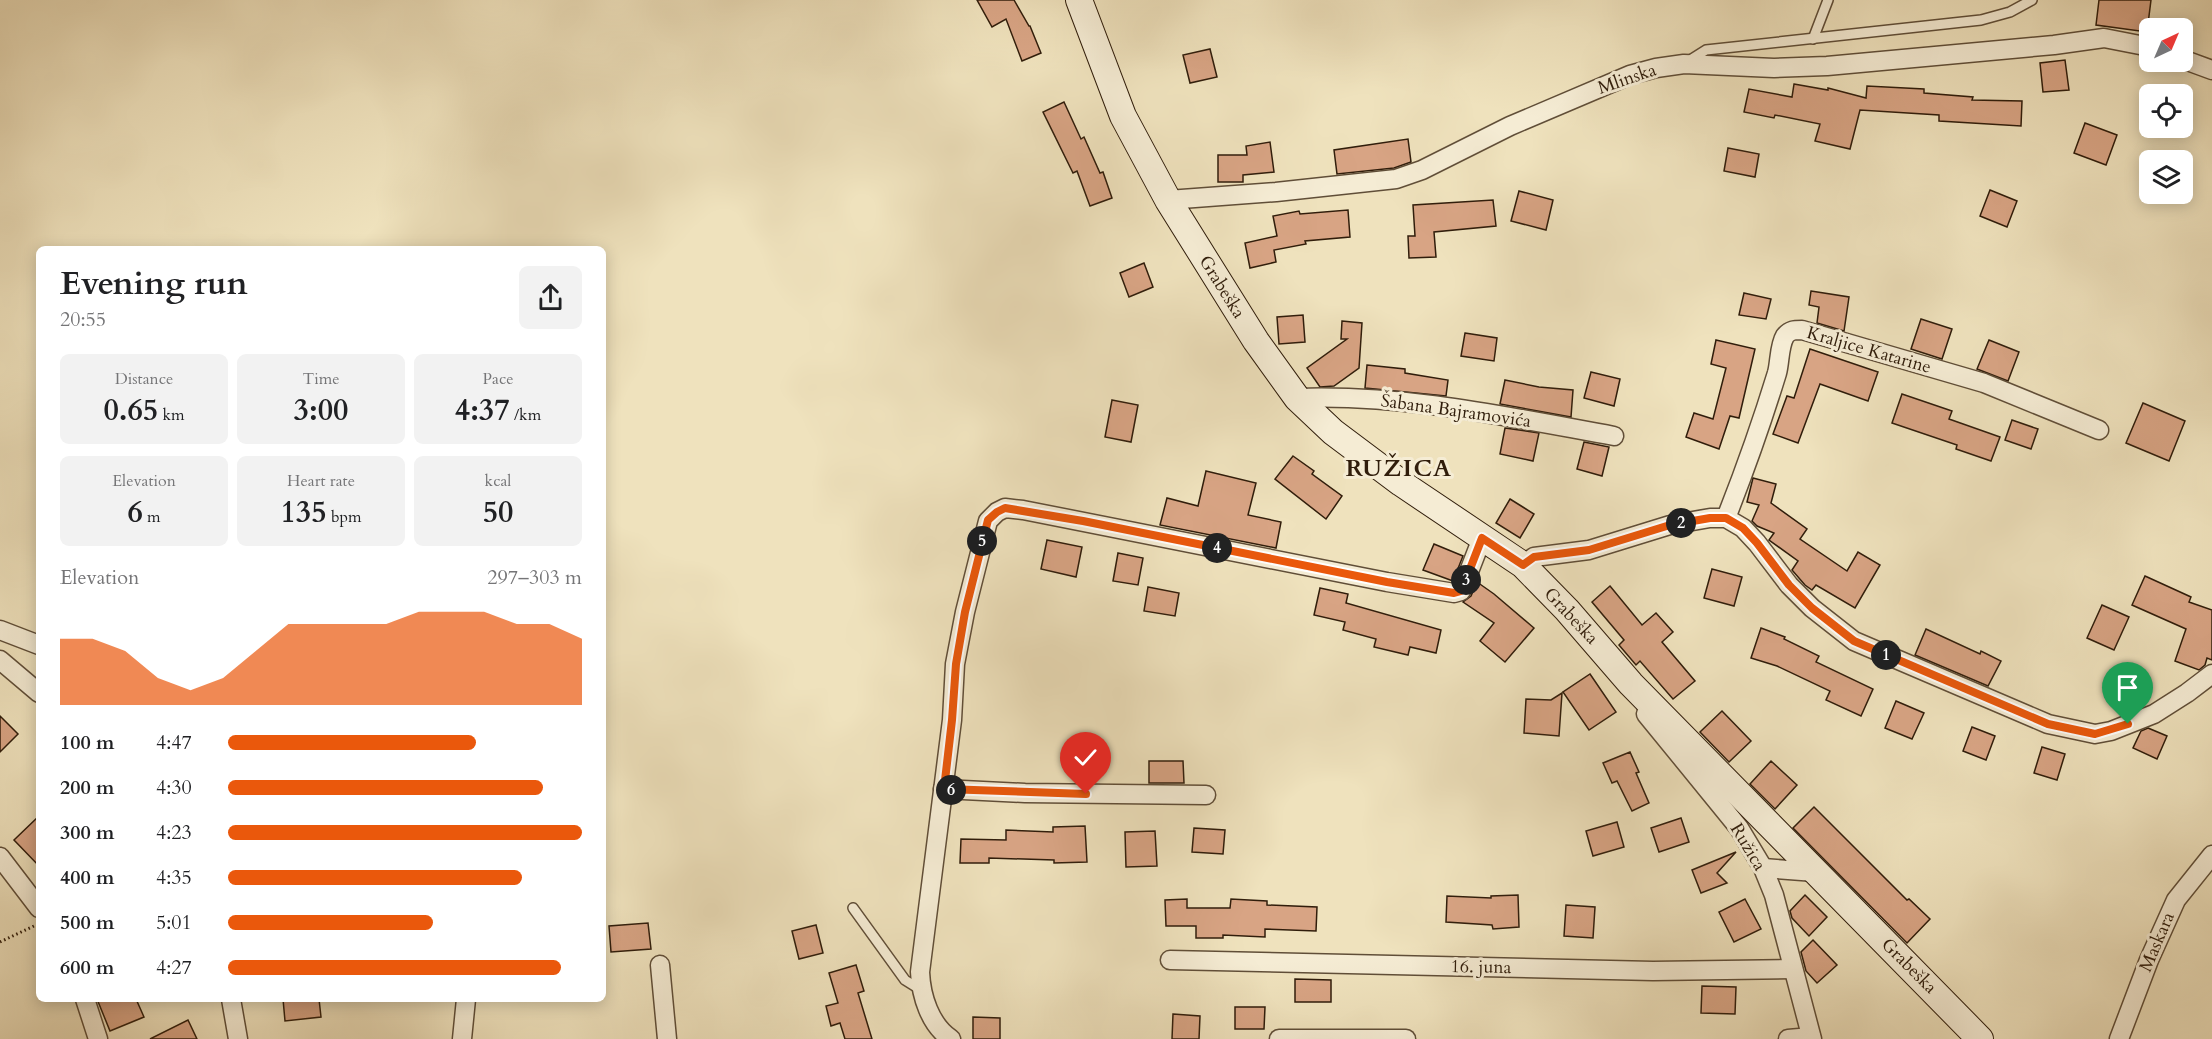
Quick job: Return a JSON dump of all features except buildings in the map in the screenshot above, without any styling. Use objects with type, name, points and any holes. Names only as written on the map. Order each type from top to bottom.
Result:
[{"type":"street","name":"Grabeška","points":[[1079,0],[1123,116],[1168,200],[1256,341],[1298,398],[1341,439],[1401,483],[1523,565],[1567,610],[1631,684],[1980,1039]]},
{"type":"street","name":"Mlinska","points":[[1168,200],[1276,192],[1396,179],[1422,170],[1509,126],[1630,75],[1656,68],[1684,64],[1774,68],[1827,66],[2054,45],[2104,38],[2139,45]]},
{"type":"street","points":[[2193,63],[2212,70]]},
{"type":"street","name":"Kraljice Katarine","points":[[1726,518],[1753,449],[1778,369],[1783,341],[1792,330],[1802,330],[1984,383],[2099,430]]},
{"type":"street","name":"Šabana Bajramovića","points":[[1298,398],[1352,396],[1433,404],[1614,436]]},
{"type":"street","points":[[951,1039],[943,1034],[933,1019],[921,990],[920,972],[944,789],[956,664],[965,612],[988,520],[1005,508],[1023,510],[1387,582],[1454,593],[1461,591],[1482,538]]},
{"type":"street","points":[[1523,565],[1534,557],[1589,550],[1670,525],[1710,518],[1726,518],[1743,528],[1789,585],[1812,608],[1854,641],[2048,724],[2095,734],[2111,731],[2154,714],[2212,674]]},
{"type":"street","points":[[0,630],[36,644]]},
{"type":"street","points":[[0,660],[36,690]]},
{"type":"street","name":"Ružica","points":[[1631,684],[1630,692],[1635,702],[1739,828],[1763,868],[1774,895],[1811,1038]]},
{"type":"street","points":[[944,789],[1025,793],[1206,795]]},
{"type":"street","name":"Maskara","points":[[2119,1039],[2149,960],[2176,900],[2212,855]]},
{"type":"street","points":[[0,857],[36,904]]},
{"type":"street","points":[[1763,868],[1815,872]]},
{"type":"street","name":"16. juna","points":[[1170,960],[1653,971],[1792,969]]},
{"type":"street","points":[[660,965],[667,1039]]},
{"type":"street","points":[[86,1002],[98,1039]]},
{"type":"street","points":[[232,1002],[238,1039]]},
{"type":"street","points":[[462,1039],[466,1002]]},
{"type":"street","points":[[1788,1039],[1811,1038]]},
{"type":"street","points":[[1279,1039],[1407,1039]]},
{"type":"lane","points":[[1813,39],[1828,0]]},
{"type":"lane","points":[[1684,64],[1693,56],[1706,50],[1981,20],[2010,12],[2032,0]]},
{"type":"lane","points":[[853,909],[905,980],[921,990]]},
{"type":"path","points":[[0,942],[36,924]]},
{"type":"district","name":"RUŽICA","points":[[1399,468]]},
{"type":"route","points":[[1086,794],[944,789],[956,664],[965,612],[988,520],[1005,508],[1454,593],[1461,591],[1482,538],[1523,565],[1534,557],[1589,550],[1670,525],[1710,518],[1726,518],[1743,528],[1789,585],[1812,608],[1854,641],[2048,724],[2095,734],[2128,724]]}]
